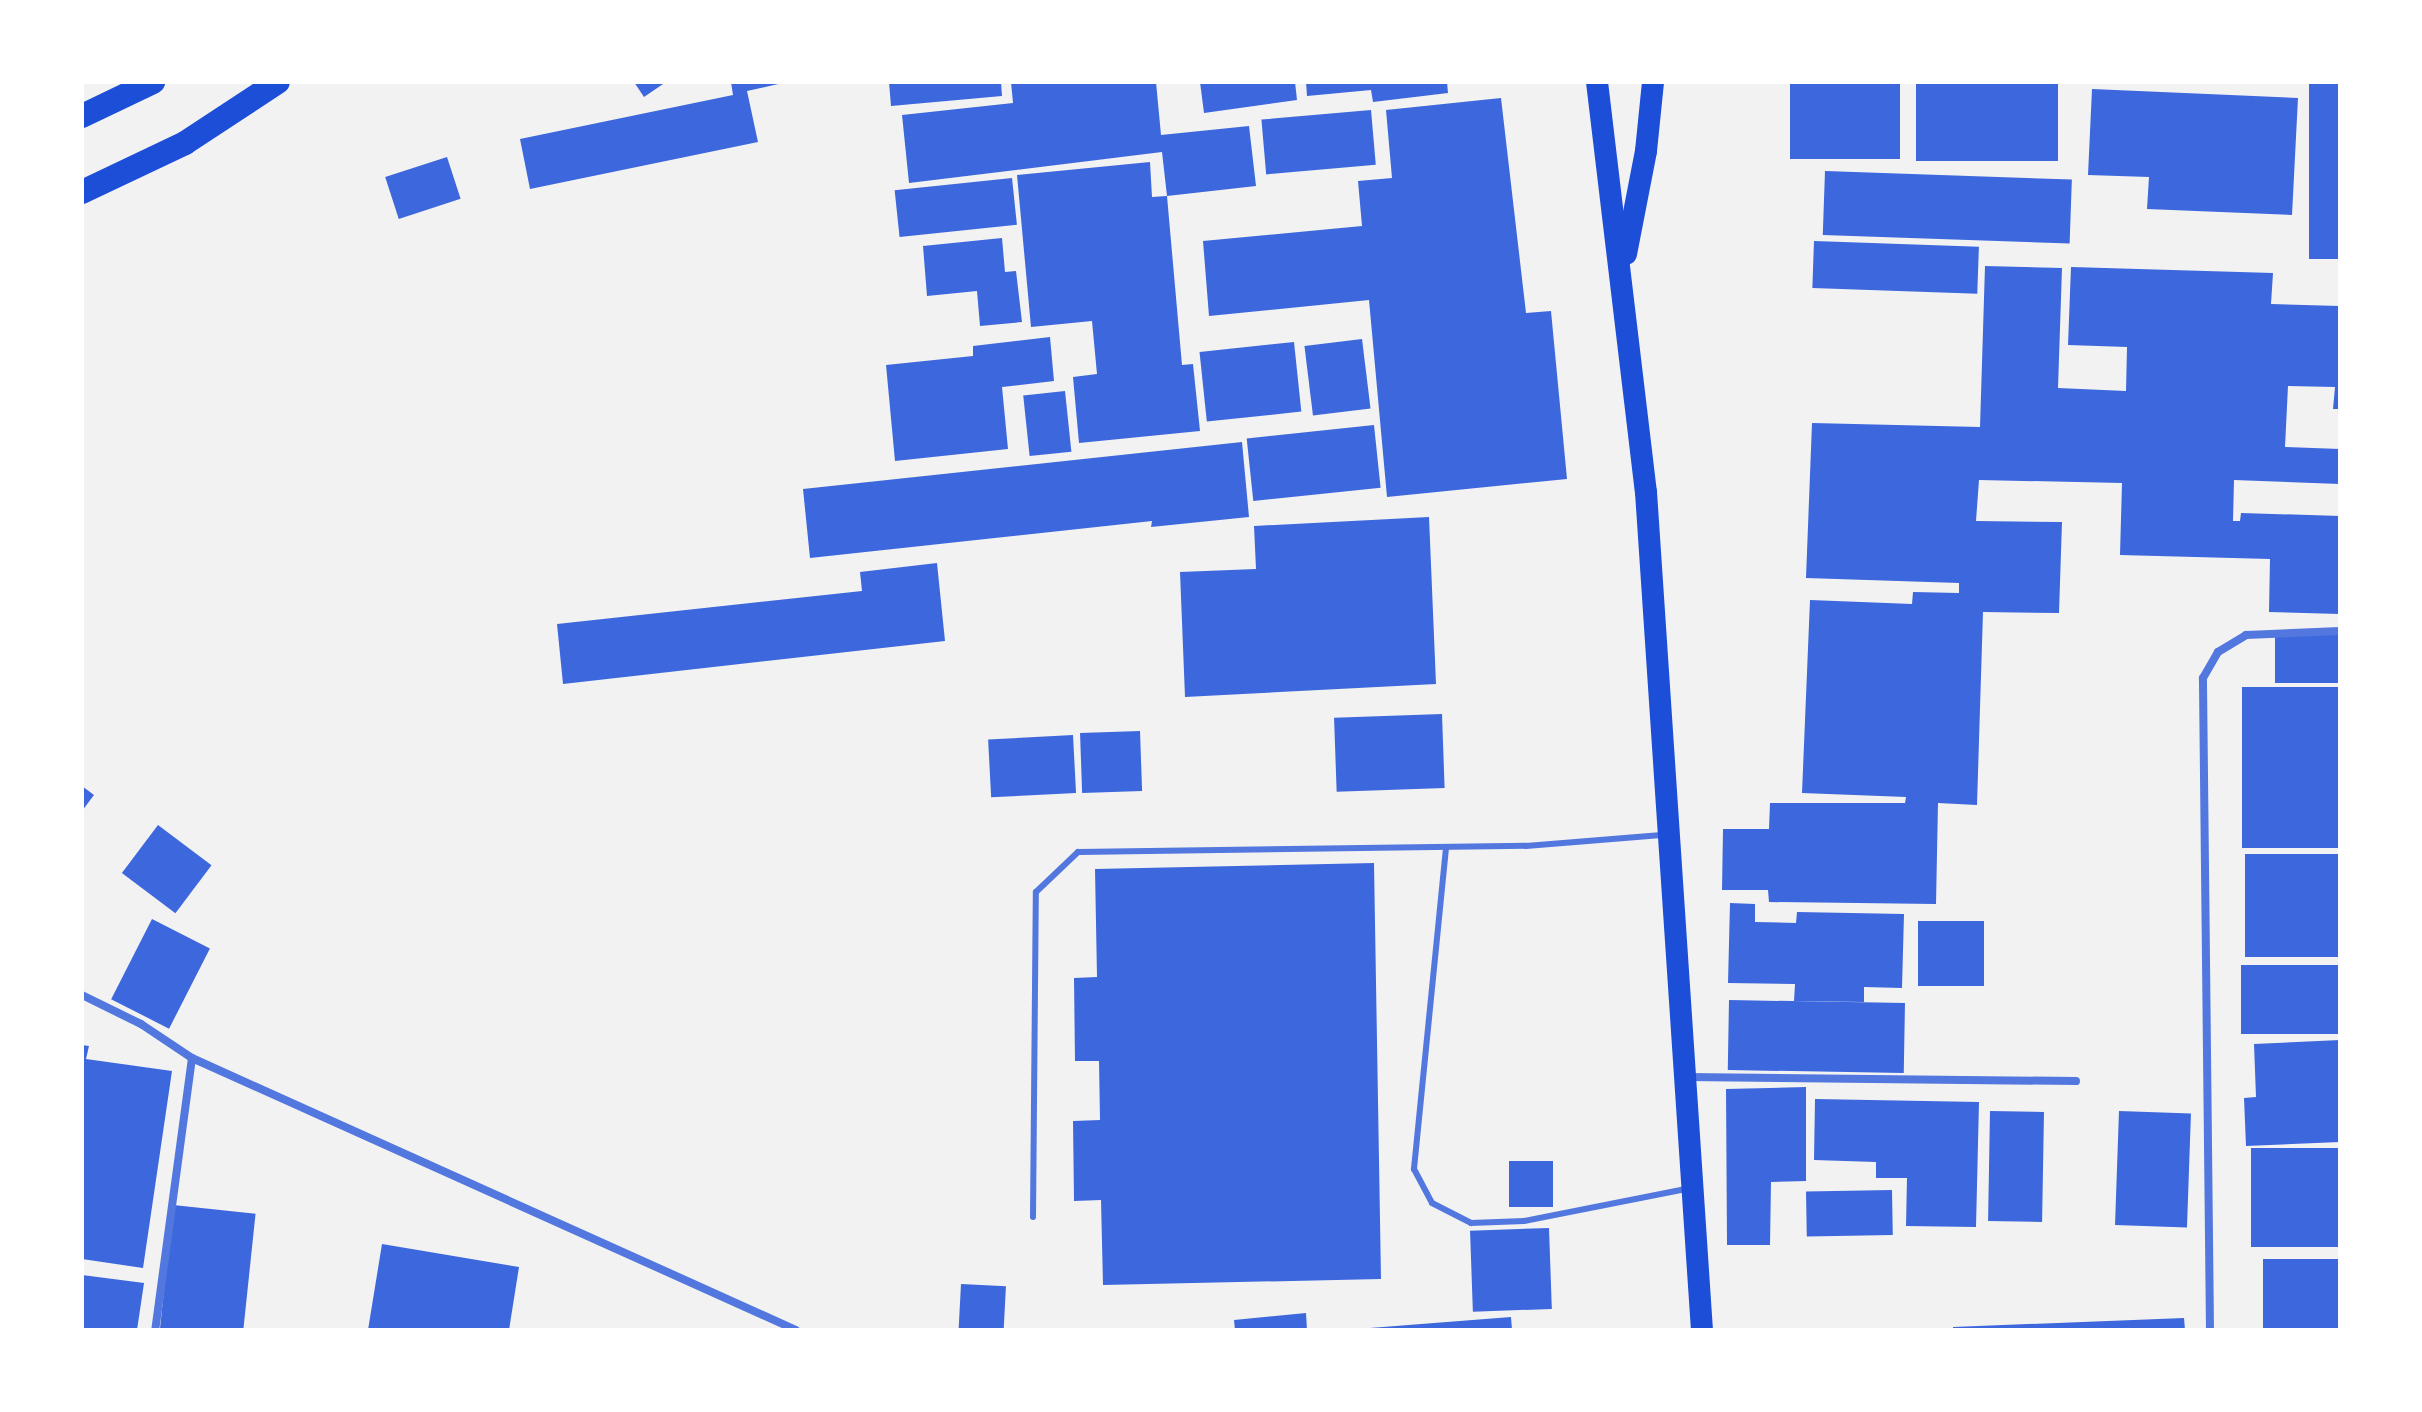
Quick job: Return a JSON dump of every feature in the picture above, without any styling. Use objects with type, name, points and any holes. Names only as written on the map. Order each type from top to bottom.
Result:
[{"type":"highway","points":[[82,116],[153,82]]},
{"type":"highway","points":[[82,192],[185,143],[278,82]]},
{"type":"highway","points":[[1597,82],[1646,492],[1666,834],[1702,1330]]},
{"type":"highway","points":[[1622,273],[1646,151],[1653,82]]},
{"type":"street","points":[[2210,1330],[2203,678],[2218,652],[2246,635],[2340,631]]},
{"type":"street","points":[[82,995],[141,1024],[192,1058],[796,1330]]},
{"type":"street","points":[[155,1330],[192,1058]]},
{"type":"street","points":[[1685,1077],[2076,1081]]},
{"type":"lane","points":[[1033,1217],[1036,892],[1053,871],[1078,852],[1446,848],[1666,834]]},
{"type":"lane","points":[[1446,848],[1414,1169],[1432,1203],[1471,1223],[1524,1221],[1690,1188]]},
{"type":"building","points":[[634,82],[666,82],[644,97]]},
{"type":"building","points":[[731,82],[787,82],[747,91],[758,142],[530,189],[520,139],[733,95]]},
{"type":"building","points":[[889,82],[1001,82],[1002,96],[891,106]]},
{"type":"building","points":[[1011,82],[1156,82],[1161,135],[1249,126],[1256,186],[1167,196],[1162,152],[909,183],[902,115],[1013,103]]},
{"type":"building","points":[[1200,82],[1295,82],[1297,100],[1204,113]]},
{"type":"building","points":[[1306,82],[1447,82],[1448,93],[1373,102],[1371,90],[1307,96]]},
{"type":"building","points":[[1790,82],[1900,82],[1900,159],[1790,159]]},
{"type":"building","points":[[1916,82],[2058,82],[2058,161],[1916,161]]},
{"type":"building","points":[[2309,82],[2340,82],[2340,259],[2309,259]]},
{"type":"building","points":[[2092,89],[2298,98],[2292,215],[2147,209],[2149,177],[2088,175]]},
{"type":"building","points":[[1501,98],[1526,313],[1551,311],[1567,479],[1387,497],[1369,300],[1209,316],[1203,241],[1362,226],[1358,181],[1392,178],[1386,110]]},
{"type":"building","points":[[1371,110],[1376,165],[1266,174],[1261,120]]},
{"type":"building","points":[[447,157],[461,199],[399,219],[385,177]]},
{"type":"building","points":[[1150,162],[1152,197],[1167,196],[1182,365],[1193,364],[1200,431],[1079,443],[1073,377],[1097,374],[1092,321],[1031,327],[1017,175]]},
{"type":"building","points":[[1825,171],[2072,180],[2070,244],[1823,235]]},
{"type":"building","points":[[1012,178],[1017,225],[900,237],[895,190]]},
{"type":"building","points":[[1002,238],[1005,272],[1016,271],[1022,322],[980,326],[977,291],[927,296],[923,246]]},
{"type":"building","points":[[1814,241],[1979,247],[1977,294],[1812,288]]},
{"type":"building","points":[[1985,266],[2062,268],[2058,388],[2126,391],[2127,347],[2068,345],[2071,267],[2273,273],[2271,304],[2340,306],[2340,409],[2333,409],[2335,387],[2288,386],[2285,447],[2340,449],[2340,484],[2234,480],[2233,521],[2240,521],[2241,513],[2340,516],[2340,614],[2269,612],[2270,559],[2120,555],[2122,483],[1979,480],[1976,521],[2062,522],[2059,613],[1983,612],[1977,805],[1938,803],[1936,904],[1769,902],[1768,890],[1722,890],[1723,829],[1769,829],[1770,803],[1905,803],[1906,797],[1802,793],[1810,600],[1912,604],[1913,592],[1959,593],[1959,583],[1806,578],[1812,423],[1980,427]]},
{"type":"building","points":[[1050,337],[1054,381],[1002,387],[1008,449],[895,461],[886,365],[973,356],[973,346]]},
{"type":"building","points":[[1362,339],[1371,408],[1313,416],[1304,346]]},
{"type":"building","points":[[1294,342],[1301,412],[1207,422],[1200,352]]},
{"type":"building","points":[[1065,391],[1071,452],[1030,456],[1023,395]]},
{"type":"building","points":[[1374,425],[1381,488],[1253,501],[1247,438]]},
{"type":"building","points":[[1242,442],[1249,517],[1151,527],[1152,521],[810,558],[803,489]]},
{"type":"building","points":[[1429,517],[1436,684],[1185,697],[1180,572],[1256,569],[1254,526]]},
{"type":"building","points":[[937,563],[945,641],[563,684],[557,624],[862,591],[860,572]]},
{"type":"building","points":[[2275,635],[2340,635],[2340,683],[2275,683]]},
{"type":"building","points":[[2242,687],[2340,687],[2340,848],[2242,848]]},
{"type":"building","points":[[1442,714],[1445,788],[1337,792],[1334,718]]},
{"type":"building","points":[[1140,731],[1142,791],[1082,793],[1080,733]]},
{"type":"building","points":[[1073,735],[1076,793],[991,797],[988,739]]},
{"type":"building","points":[[82,786],[94,795],[82,811]]},
{"type":"building","points":[[158,825],[212,865],[175,913],[122,873]]},
{"type":"building","points":[[2245,854],[2340,854],[2340,957],[2245,957]]},
{"type":"building","points":[[1374,863],[1381,1279],[1103,1285],[1101,1200],[1074,1201],[1073,1121],[1100,1120],[1099,1061],[1075,1061],[1074,978],[1097,977],[1095,869]]},
{"type":"building","points":[[1730,903],[1755,904],[1755,922],[1796,923],[1797,912],[1904,914],[1902,988],[1864,987],[1864,1002],[1794,1001],[1795,984],[1728,983]]},
{"type":"building","points":[[152,919],[210,949],[169,1029],[111,999]]},
{"type":"building","points":[[1918,921],[1984,921],[1984,986],[1918,986]]},
{"type":"building","points":[[2241,965],[2340,965],[2340,1034],[2241,1034]]},
{"type":"building","points":[[1729,1000],[1905,1003],[1904,1073],[1728,1070]]},
{"type":"building","points":[[2340,1040],[2340,1142],[2246,1146],[2244,1098],[2256,1097],[2254,1044]]},
{"type":"building","points":[[82,1045],[89,1046],[86,1059],[172,1071],[143,1268],[82,1259]]},
{"type":"building","points":[[1806,1087],[1806,1181],[1771,1182],[1770,1245],[1727,1245],[1726,1089]]},
{"type":"building","points":[[1815,1099],[1979,1102],[1976,1227],[1906,1226],[1907,1178],[1876,1178],[1876,1162],[1814,1160]]},
{"type":"building","points":[[1990,1111],[2044,1112],[2042,1222],[1988,1221]]},
{"type":"building","points":[[2119,1111],[2191,1114],[2187,1227],[2115,1225]]},
{"type":"building","points":[[2251,1148],[2340,1148],[2340,1247],[2251,1247]]},
{"type":"building","points":[[1509,1161],[1553,1161],[1553,1207],[1509,1207]]},
{"type":"building","points":[[1892,1190],[1893,1235],[1807,1236],[1806,1192]]},
{"type":"building","points":[[173,1205],[256,1214],[243,1330],[160,1330]]},
{"type":"building","points":[[1549,1228],[1552,1309],[1473,1312],[1470,1231]]},
{"type":"building","points":[[382,1244],[519,1267],[509,1330],[368,1330]]},
{"type":"building","points":[[2263,1259],[2340,1259],[2340,1330],[2263,1330]]},
{"type":"building","points":[[82,1275],[144,1283],[137,1330],[82,1330]]},
{"type":"building","points":[[961,1284],[1006,1286],[1004,1330],[959,1330]]},
{"type":"building","points":[[1306,1313],[1307,1330],[1235,1330],[1234,1320]]},
{"type":"building","points":[[1511,1317],[1512,1330],[1370,1330],[1370,1328]]},
{"type":"building","points":[[2184,1318],[2185,1330],[1953,1330],[1953,1327]]}]
